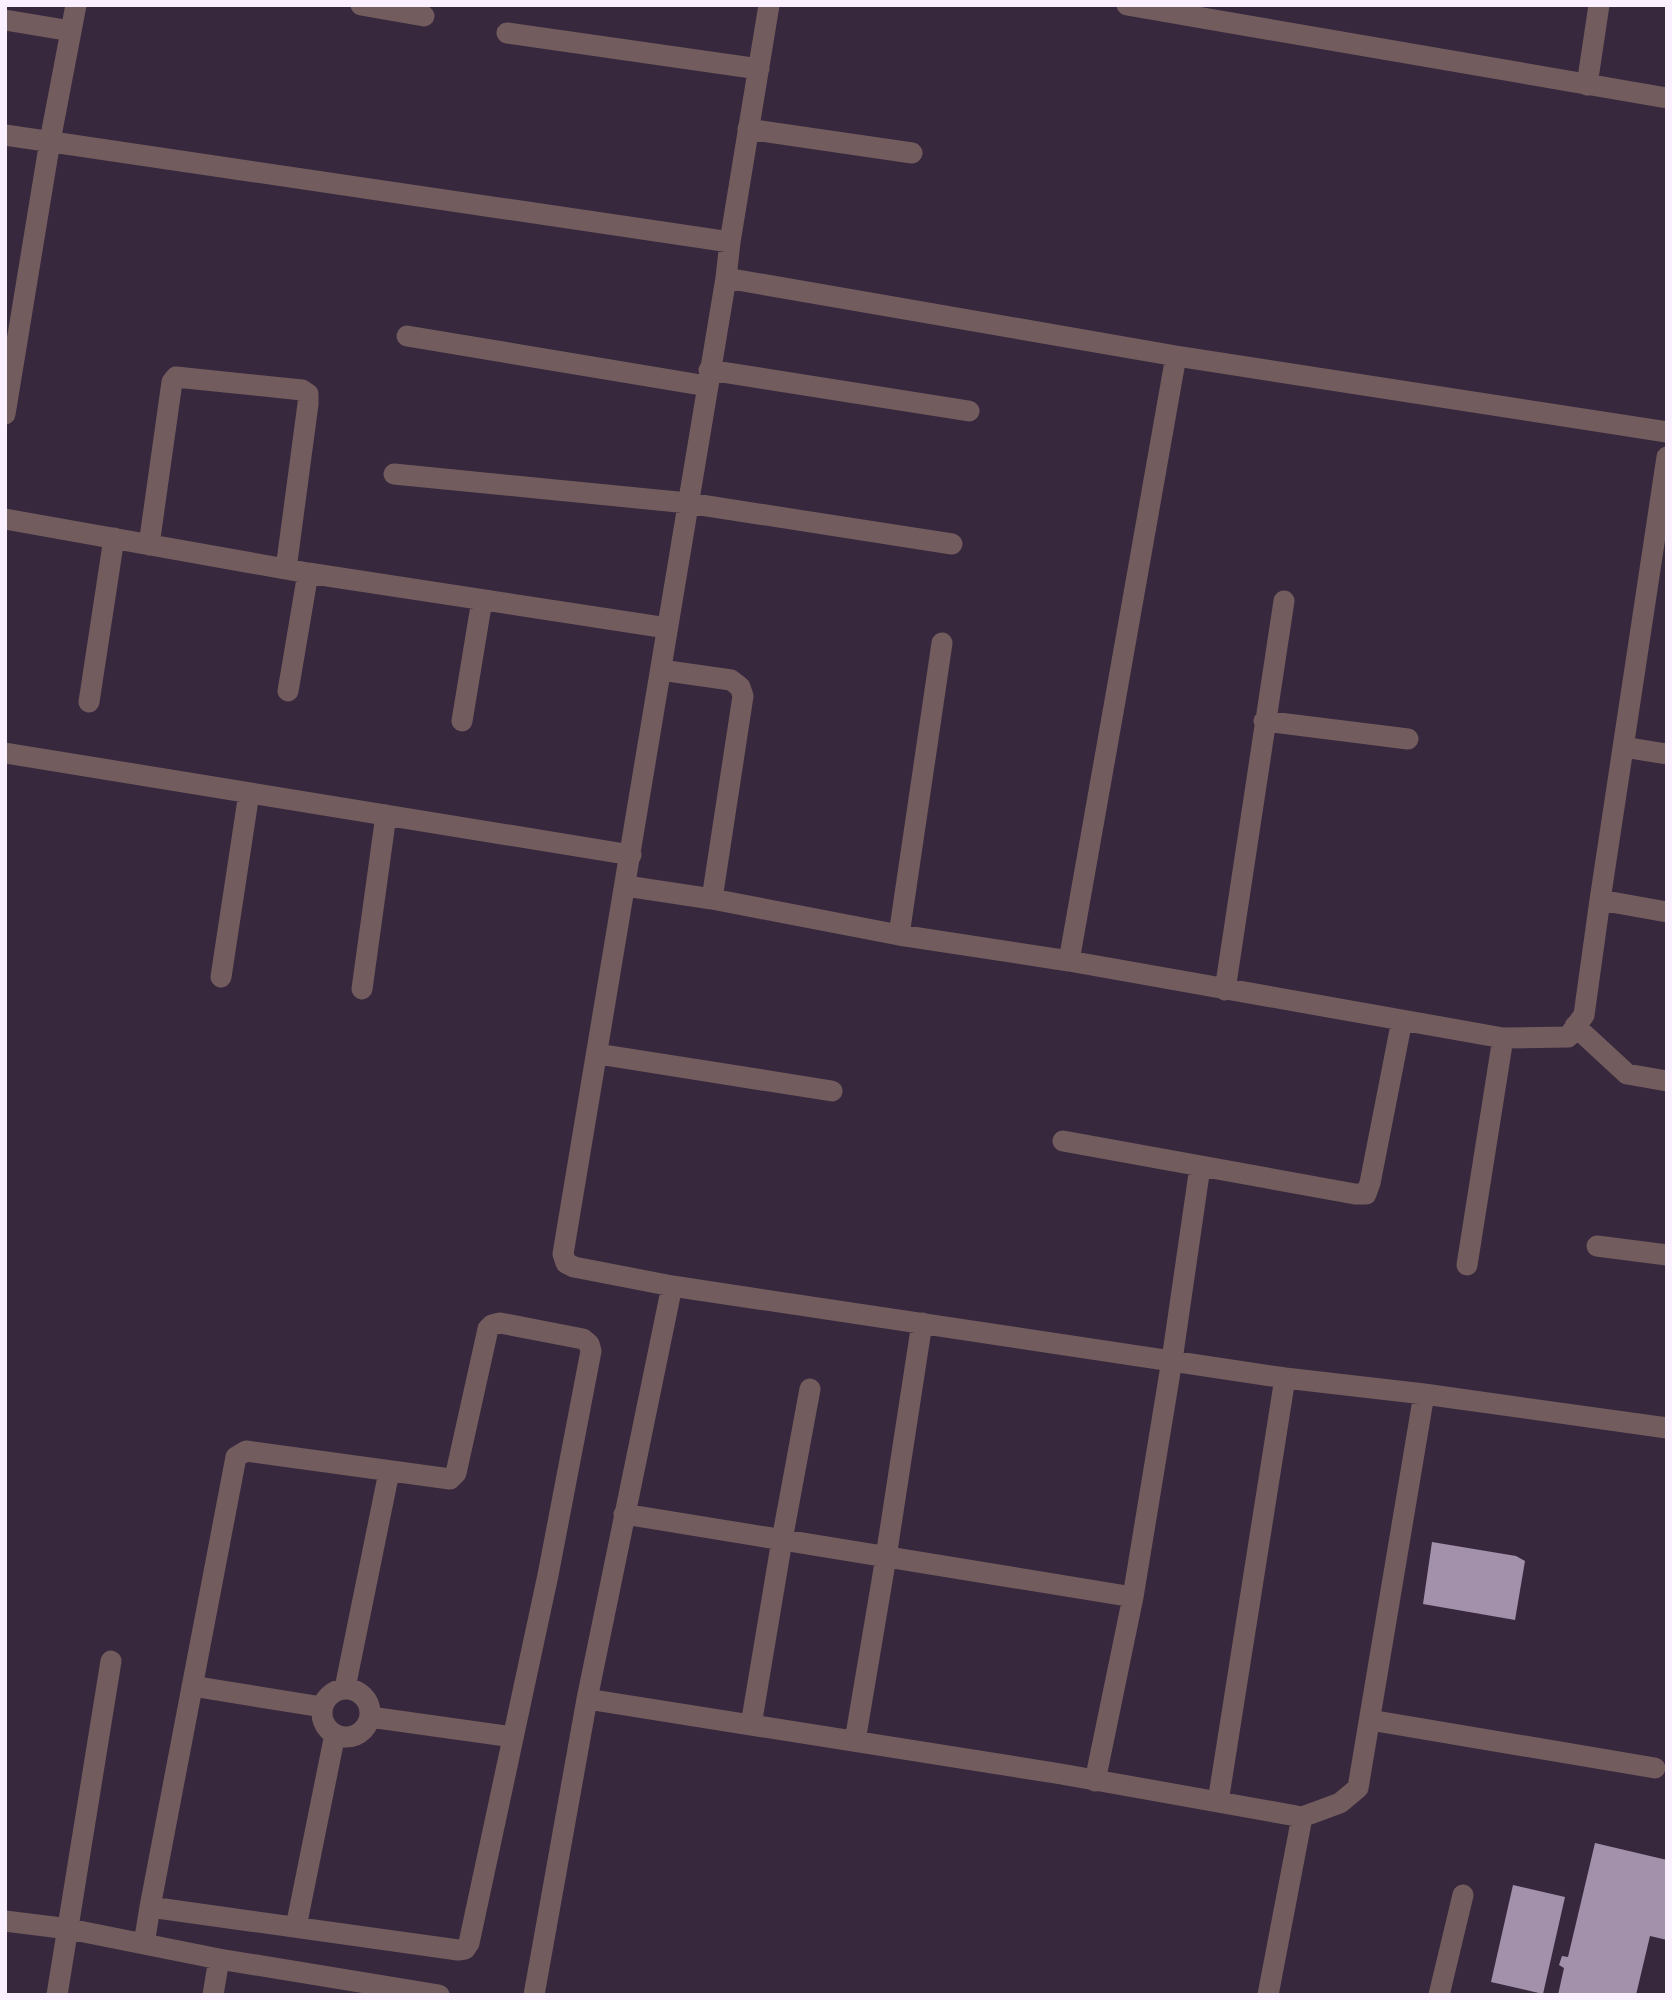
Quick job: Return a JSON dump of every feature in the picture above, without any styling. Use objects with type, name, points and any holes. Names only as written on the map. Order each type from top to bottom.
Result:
[{"type":"street","points":[[5,414],[11,334],[76,5]]},
{"type":"street","points":[[361,5],[424,16]]},
{"type":"street","points":[[769,5],[626,886],[563,1254],[566,1263],[574,1267],[672,1286],[1285,1378],[1667,1428]]},
{"type":"street","points":[[1127,5],[1211,12],[1667,99]]},
{"type":"street","points":[[1587,85],[1599,5]]},
{"type":"street","points":[[5,20],[71,31]]},
{"type":"street","points":[[508,33],[759,69]]},
{"type":"street","points":[[748,129],[912,153]]},
{"type":"street","points":[[5,135],[730,242]]},
{"type":"street","points":[[726,278],[1176,356],[1667,432]]},
{"type":"street","points":[[407,336],[969,411]]},
{"type":"street","points":[[1069,961],[1176,356]]},
{"type":"street","points":[[149,545],[172,382],[176,377],[302,390],[308,394],[308,404],[286,569]]},
{"type":"street","points":[[626,886],[1503,1038],[1568,1037],[1584,1015],[1667,457]]},
{"type":"street","points":[[394,474],[688,503],[952,544]]},
{"type":"street","points":[[5,519],[308,573],[667,628]]},
{"type":"street","points":[[89,702],[114,538]]},
{"type":"street","points":[[288,691],[308,573]]},
{"type":"street","points":[[462,721],[482,600]]},
{"type":"street","points":[[1225,990],[1284,601]]},
{"type":"street","points":[[899,935],[942,643]]},
{"type":"street","points":[[661,670],[731,680],[740,687],[743,696],[712,899]]},
{"type":"street","points":[[1264,721],[1408,739]]},
{"type":"street","points":[[1623,747],[1667,754]]},
{"type":"street","points":[[5,754],[631,855]]},
{"type":"street","points":[[220,977],[249,793]]},
{"type":"street","points":[[362,989],[386,816]]},
{"type":"street","points":[[1600,900],[1667,912]]},
{"type":"street","points":[[1063,1141],[1366,1194],[1402,1020]]},
{"type":"street","points":[[1575,1026],[1627,1074],[1667,1081]]},
{"type":"street","points":[[1467,1265],[1503,1038]]},
{"type":"street","points":[[597,1054],[832,1091]]},
{"type":"street","points":[[1095,1781],[1133,1597],[1200,1167]]},
{"type":"street","points":[[1597,1246],[1667,1255]]},
{"type":"street","points":[[534,1995],[587,1699],[672,1286]]},
{"type":"street","points":[[144,1944],[150,1907],[236,1457],[246,1451],[450,1479],[456,1473],[488,1329],[500,1323],[583,1339],[589,1344],[591,1351],[548,1575],[469,1943],[458,1950],[150,1907]]},
{"type":"street","points":[[855,1741],[922,1323]]},
{"type":"street","points":[[1218,1802],[1285,1378]]},
{"type":"street","points":[[751,1725],[810,1389]]},
{"type":"street","points":[[587,1699],[855,1741],[1302,1817],[1340,1803],[1358,1788],[1424,1395]]},
{"type":"street","points":[[345,1688],[389,1472]]},
{"type":"street","points":[[624,1514],[1133,1597]]},
{"type":"street","points":[[57,1995],[111,1661]]},
{"type":"street","points":[[192,1686],[322,1707]]},
{"type":"street","points":[[345,1688],[365,1697],[369,1704],[370,1717],[359,1734],[343,1737],[335,1734],[323,1723],[322,1707],[330,1693],[345,1688]]},
{"type":"street","points":[[370,1717],[513,1738]]},
{"type":"street","points":[[1370,1720],[1655,1768]]},
{"type":"street","points":[[296,1927],[335,1734]]},
{"type":"street","points":[[1268,1995],[1302,1817]]},
{"type":"street","points":[[1439,1995],[1463,1895]]},
{"type":"street","points":[[5,1921],[69,1929],[219,1959],[439,1995]]},
{"type":"street","points":[[213,1995],[219,1959]]},
{"type":"building","points":[[1432,1542],[1516,1556],[1525,1561],[1515,1620],[1423,1604]]},
{"type":"building","points":[[1595,1843],[1667,1860],[1667,1940],[1650,1936],[1636,1995],[1558,1995],[1564,1968],[1559,1965],[1562,1956],[1568,1957]]},
{"type":"building","points":[[1513,1885],[1565,1897],[1543,1994],[1491,1982]]}]
